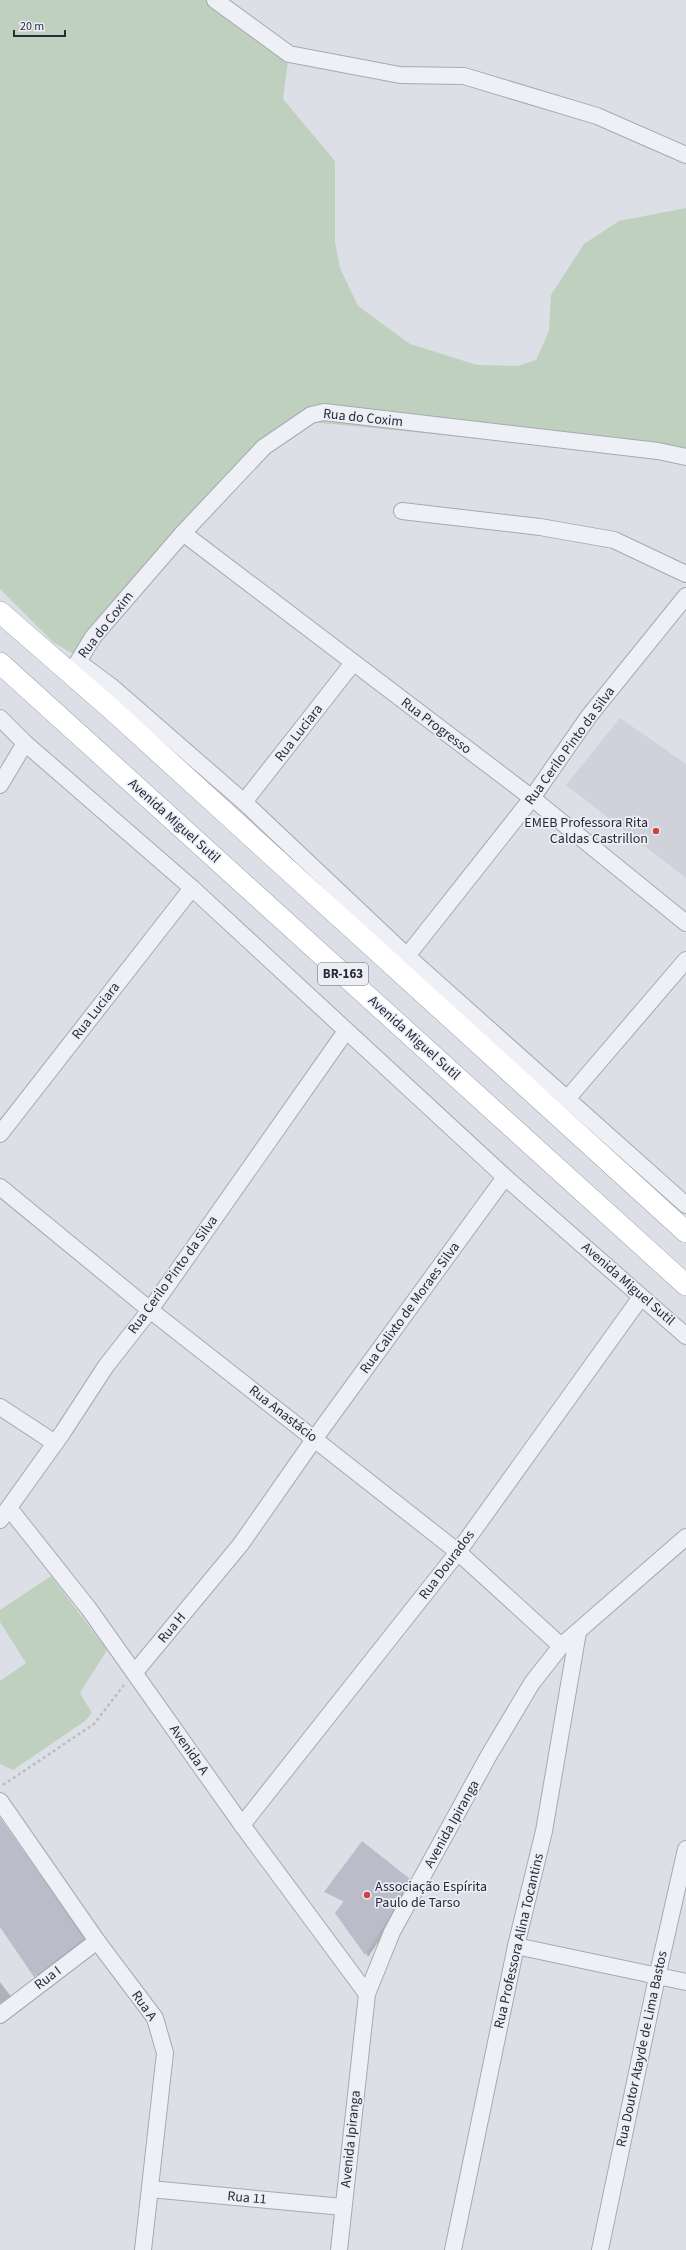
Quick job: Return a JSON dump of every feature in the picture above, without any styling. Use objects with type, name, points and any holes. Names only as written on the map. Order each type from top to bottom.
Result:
[{"type":"main road","name":"BR-163","points":[[0,612],[70,668],[109,707],[686,1232]]},
{"type":"main road","name":"Avenida Miguel Sutil","points":[[0,663],[686,1285]]},
{"type":"street","points":[[215,0],[288,54],[400,75],[464,76],[597,116],[686,156]]},
{"type":"street","name":"Rua do Coxim","points":[[70,668],[93,637],[183,533],[264,447],[311,415],[324,412],[658,451],[686,457]]},
{"type":"street","points":[[402,511],[540,527],[614,540],[686,574]]},
{"type":"street","name":"Rua Progresso","points":[[183,533],[532,798],[686,923]]},
{"type":"street","name":"Rua Cerilo Pinto da Silva","points":[[407,956],[532,798],[589,716],[686,596]]},
{"type":"street","name":"Rua Luciara","points":[[244,802],[353,663]]},
{"type":"street","points":[[70,668],[85,667],[112,687],[244,802],[407,956],[686,1205]]},
{"type":"street","name":"Avenida Miguel Sutil","points":[[0,718],[25,742],[192,888],[505,1177],[686,1336]]},
{"type":"street","points":[[0,785],[25,742]]},
{"type":"street","name":"Rua Luciara","points":[[0,1134],[192,888]]},
{"type":"street","points":[[567,1099],[686,960]]},
{"type":"street","name":"Rua Cerilo Pinto da Silva","points":[[4,1514],[55,1443],[106,1366],[150,1310],[346,1031]]},
{"type":"street","name":"Rua Calixto de Moraes Silva","points":[[315,1438],[505,1177]]},
{"type":"street","name":"Rua Anastácio","points":[[0,1187],[150,1310],[315,1438],[458,1552],[561,1646]]},
{"type":"street","name":"Rua Dourados","points":[[242,1825],[458,1552],[642,1296]]},
{"type":"street","points":[[0,1407],[55,1443]]},
{"type":"street","name":"Rua H","points":[[135,1672],[241,1544],[315,1438]]},
{"type":"street","name":"Avenida A","points":[[4,1514],[89,1609],[242,1825],[367,1994]]},
{"type":"street","name":"Avenida Ipiranga","points":[[339,2250],[367,1994],[392,1932],[489,1755],[532,1683],[561,1646],[686,1536]]},
{"type":"street","name":"Rua Professora Alina Tocantins","points":[[453,2250],[516,1946],[544,1831],[578,1632]]},
{"type":"street","name":"Rua A","points":[[0,1801],[97,1941],[155,2018],[165,2053],[143,2250]]},
{"type":"street","name":"Rua Doutor Atayde de Lima Bastos","points":[[600,2250],[657,1977],[686,1849]]},
{"type":"street","name":"Rua I","points":[[0,2015],[97,1941]]},
{"type":"street","points":[[516,1946],[686,1982]]},
{"type":"street","name":"Rua 11","points":[[150,2189],[343,2207]]},
{"type":"path","points":[[0,1787],[94,1724],[135,1672]]},
{"type":"shaded area","name":"EMEB Professora Rita Caldas Castrillon","points":[[620,718],[686,764],[686,878],[566,785]]},
{"type":"green space","points":[[0,0],[215,0],[289,54],[283,99],[335,161],[335,242],[340,268],[358,306],[410,344],[477,365],[517,366],[536,360],[549,331],[551,295],[584,244],[619,221],[686,208],[686,459],[291,420],[75,655],[53,642],[0,589]]},
{"type":"green space","points":[[51,1576],[107,1650],[80,1693],[92,1713],[85,1721],[13,1770],[0,1764],[0,1681],[26,1663],[0,1622],[0,1610]]},
{"type":"building","points":[[0,1818],[84,1939],[34,1977],[0,1927]]},
{"type":"building","name":"Associação Espírita Paulo de Tarso","points":[[362,1841],[410,1879],[389,1918],[365,1955],[335,1913],[344,1901],[324,1892]]},
{"type":"place","name":"EMEB Professora Rita Caldas Castrillon","points":[[656,831]]},
{"type":"place","name":"Associação Espírita Paulo de Tarso","points":[[367,1895]]}]
